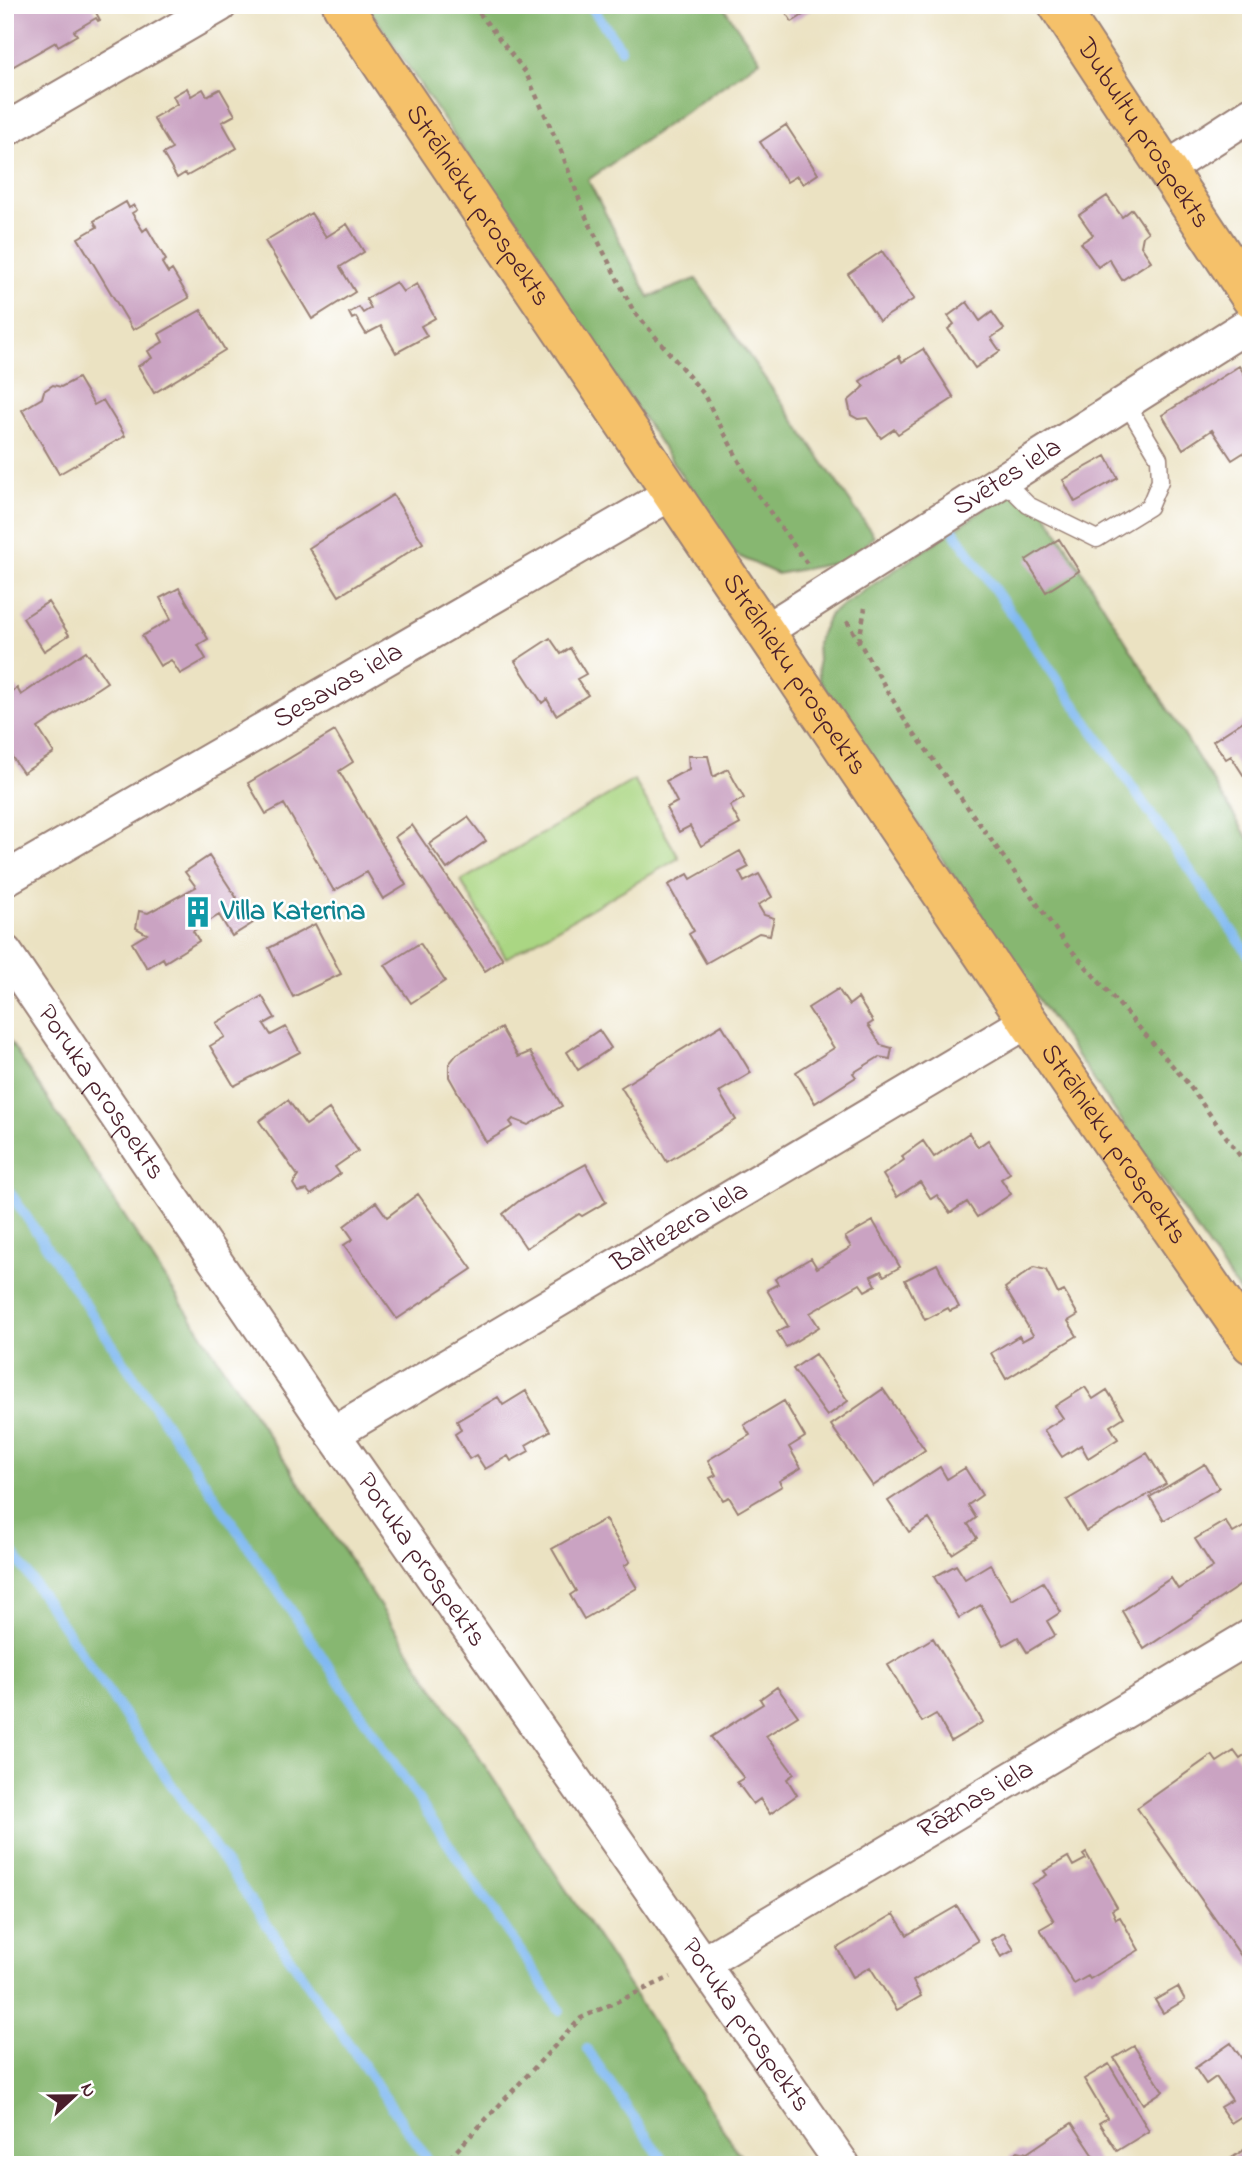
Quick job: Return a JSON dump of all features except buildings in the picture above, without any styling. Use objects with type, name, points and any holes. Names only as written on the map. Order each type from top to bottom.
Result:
[{"type":"main road","name":"Strēlnieku prospekts","points":[[342,5],[670,494],[1251,1344]]},
{"type":"main road","name":"Dubultu prospekts","points":[[1058,5],[1251,298]]},
{"type":"street","points":[[5,130],[220,5]]},
{"type":"street","points":[[1166,169],[1251,114]]},
{"type":"street","name":"Svētes iela","points":[[765,631],[1251,323]]},
{"type":"street","name":"Sesavas iela","points":[[5,878],[670,494]]},
{"type":"street","name":"Poruka prospekts","points":[[5,951],[333,1434],[843,2165]]},
{"type":"street","name":"Baltezera iela","points":[[333,1434],[1028,1021]]},
{"type":"street","name":"Rāznas iela","points":[[703,1963],[1251,1636]]},
{"type":"lane","points":[[1004,481],[1028,505],[1097,539],[1149,507],[1160,481],[1159,458],[1126,403]]},
{"type":"path","points":[[443,2165],[581,2018],[703,1963]]},
{"type":"green space","points":[[367,5],[722,5],[760,60],[588,180],[649,297],[696,279],[874,536],[852,560],[777,574],[734,554]]},
{"type":"green space","points":[[1026,481],[1248,838],[1251,837],[1251,1309],[819,680],[817,642],[830,614]]},
{"type":"green space","points":[[634,780],[679,858],[506,958],[461,881]]},
{"type":"green space","points":[[5,1034],[734,2146],[747,2165],[5,2165]]},
{"type":"waterway","points":[[590,5],[621,49]]},
{"type":"waterway","points":[[954,531],[1251,958]]},
{"type":"waterway","points":[[5,1185],[560,2010]]},
{"type":"waterway","points":[[5,1541],[428,2160]]},
{"type":"waterway","points":[[587,2049],[666,2165]]},
{"type":"place","name":"Villa Katerina","points":[[198,912]]}]
